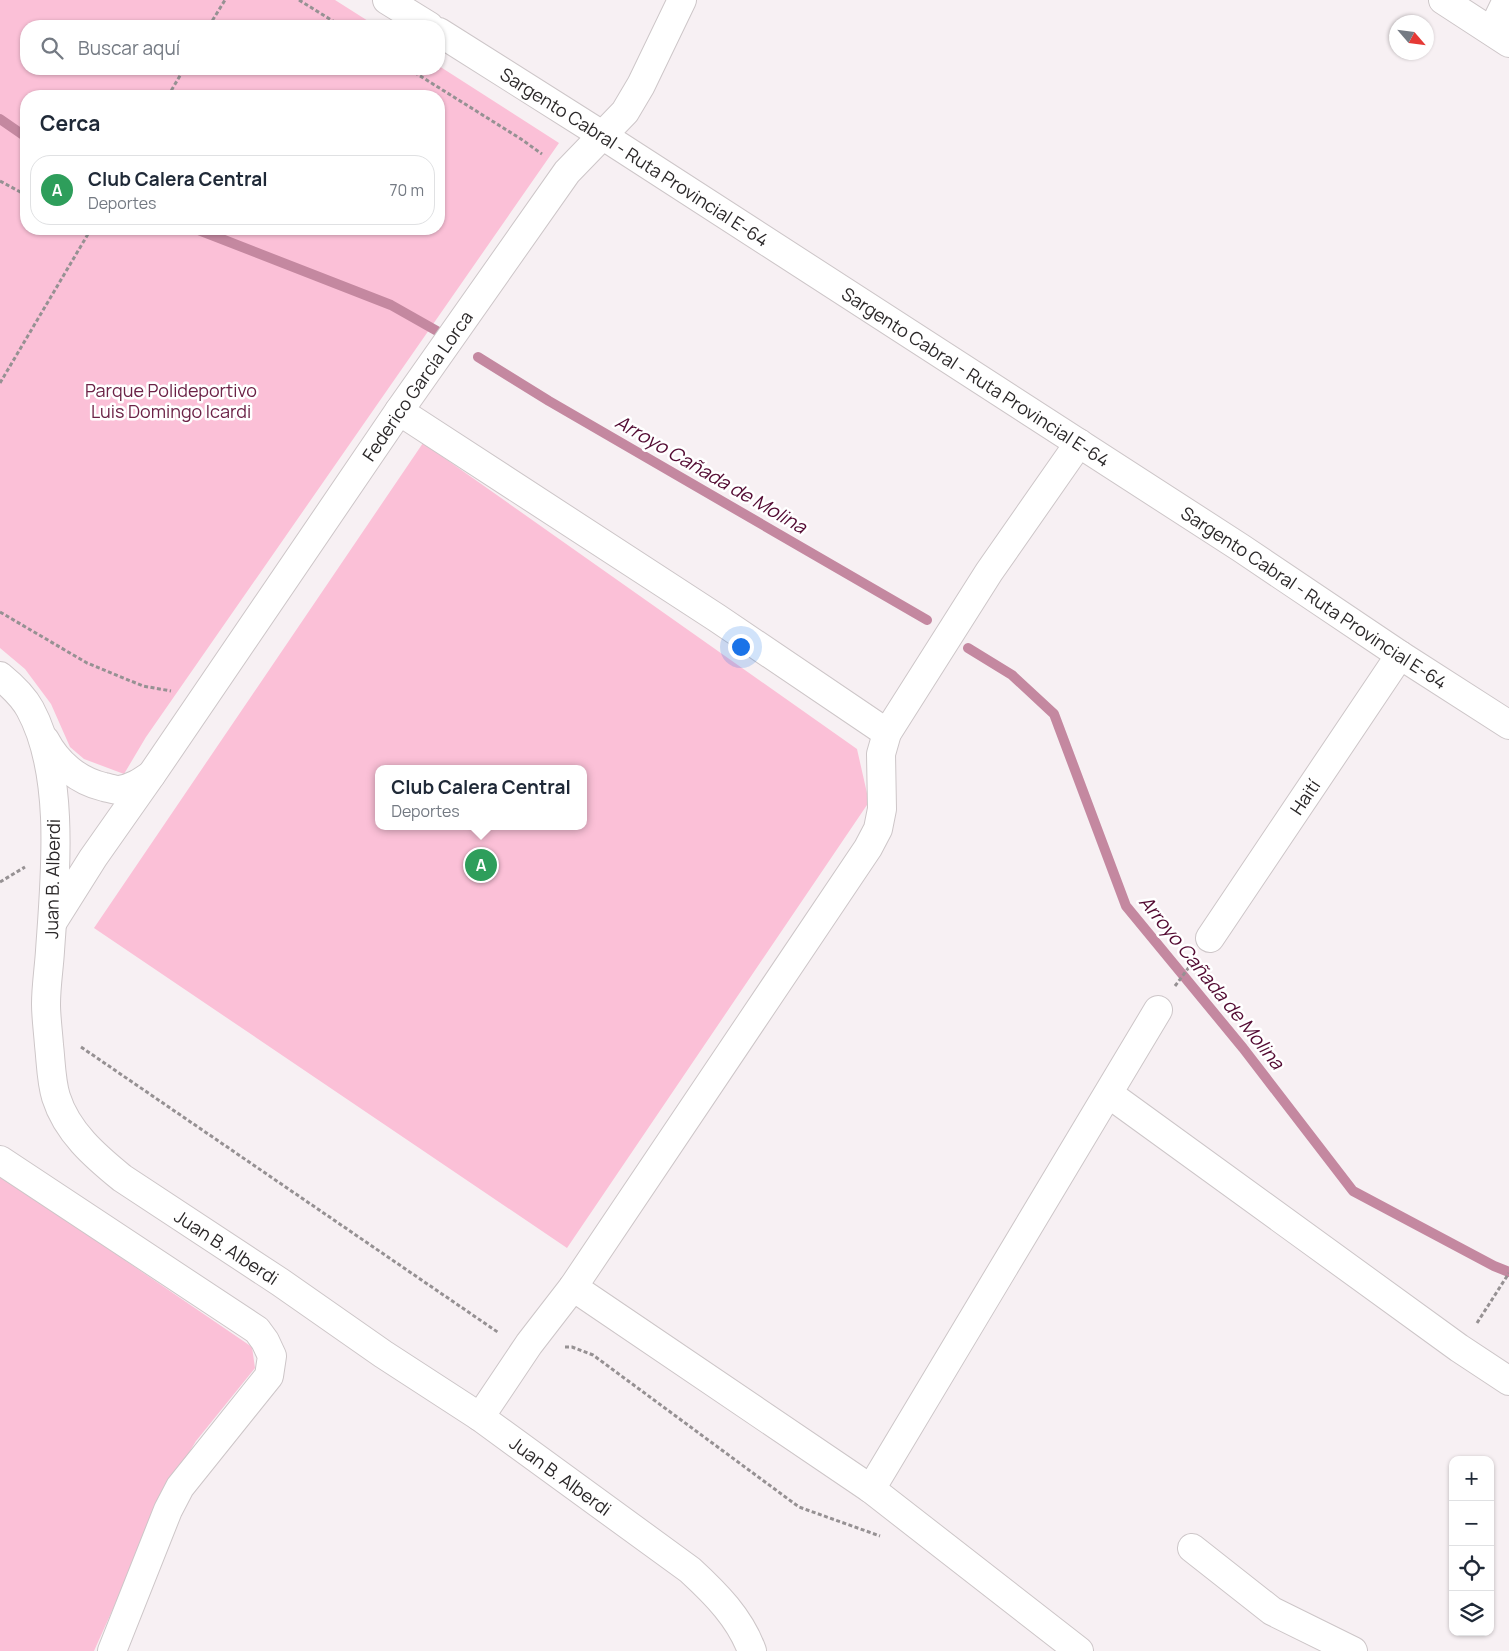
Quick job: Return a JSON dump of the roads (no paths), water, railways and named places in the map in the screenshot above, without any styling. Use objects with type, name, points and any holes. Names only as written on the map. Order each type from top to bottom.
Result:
[{"type":"street","points":[[387,0],[419,20]]},
{"type":"street","name":"Federico García Lorca","points":[[52,923],[93,858],[399,411],[567,172],[625,112],[637,92],[682,0]]},
{"type":"street","points":[[1443,0],[1501,37],[1507,0]]},
{"type":"street","name":"Sargento Cabral - Ruta Provincial E-64","points":[[445,36],[1079,443],[1509,725]]},
{"type":"street","points":[[399,411],[717,618],[887,733]]},
{"type":"street","points":[[480,1417],[529,1344],[573,1287],[868,848],[878,829],[882,809],[881,754],[887,733],[989,572],[1079,443]]},
{"type":"street","name":"Haití","points":[[1210,938],[1400,655]]},
{"type":"street","name":"Juan B. Alberdi","points":[[0,676],[14,688],[30,708],[47,757],[53,790],[55,849],[46,1004],[52,1074],[57,1098],[66,1118],[79,1138],[98,1159],[122,1178],[480,1417],[690,1570],[717,1596],[738,1621],[752,1651]]},
{"type":"street","name":"Federico García Lorca","points":[[39,730],[60,762],[84,780],[118,790],[136,785],[152,774]]},
{"type":"street","points":[[871,1489],[1158,1010]]},
{"type":"street","points":[[1109,1094],[1459,1348],[1509,1381]]},
{"type":"street","points":[[0,1160],[257,1330],[272,1356],[269,1376],[198,1462],[180,1487],[168,1510],[112,1651]]},
{"type":"street","points":[[573,1287],[871,1489],[1079,1651]]},
{"type":"street","points":[[1192,1548],[1272,1611],[1353,1651]]},
{"type":"waterway","name":"Arroyo Cañada de Molina","points":[[0,119],[20,133]]},
{"type":"waterway","name":"Arroyo Cañada de Molina","points":[[211,235],[391,305],[437,331]]},
{"type":"waterway","name":"Arroyo Cañada de Molina","points":[[478,357],[549,401],[927,620]]},
{"type":"waterway","name":"Arroyo Cañada de Molina","points":[[968,648],[1012,675],[1054,714],[1126,906],[1243,1048],[1353,1191],[1494,1266],[1509,1272]]},
{"type":"place","name":"Club Calera Central","points":[[481,865]]},
{"type":"park label","name":"Parque Polideportivo Luis Domingo Icardi","points":[[171,400]]}]
